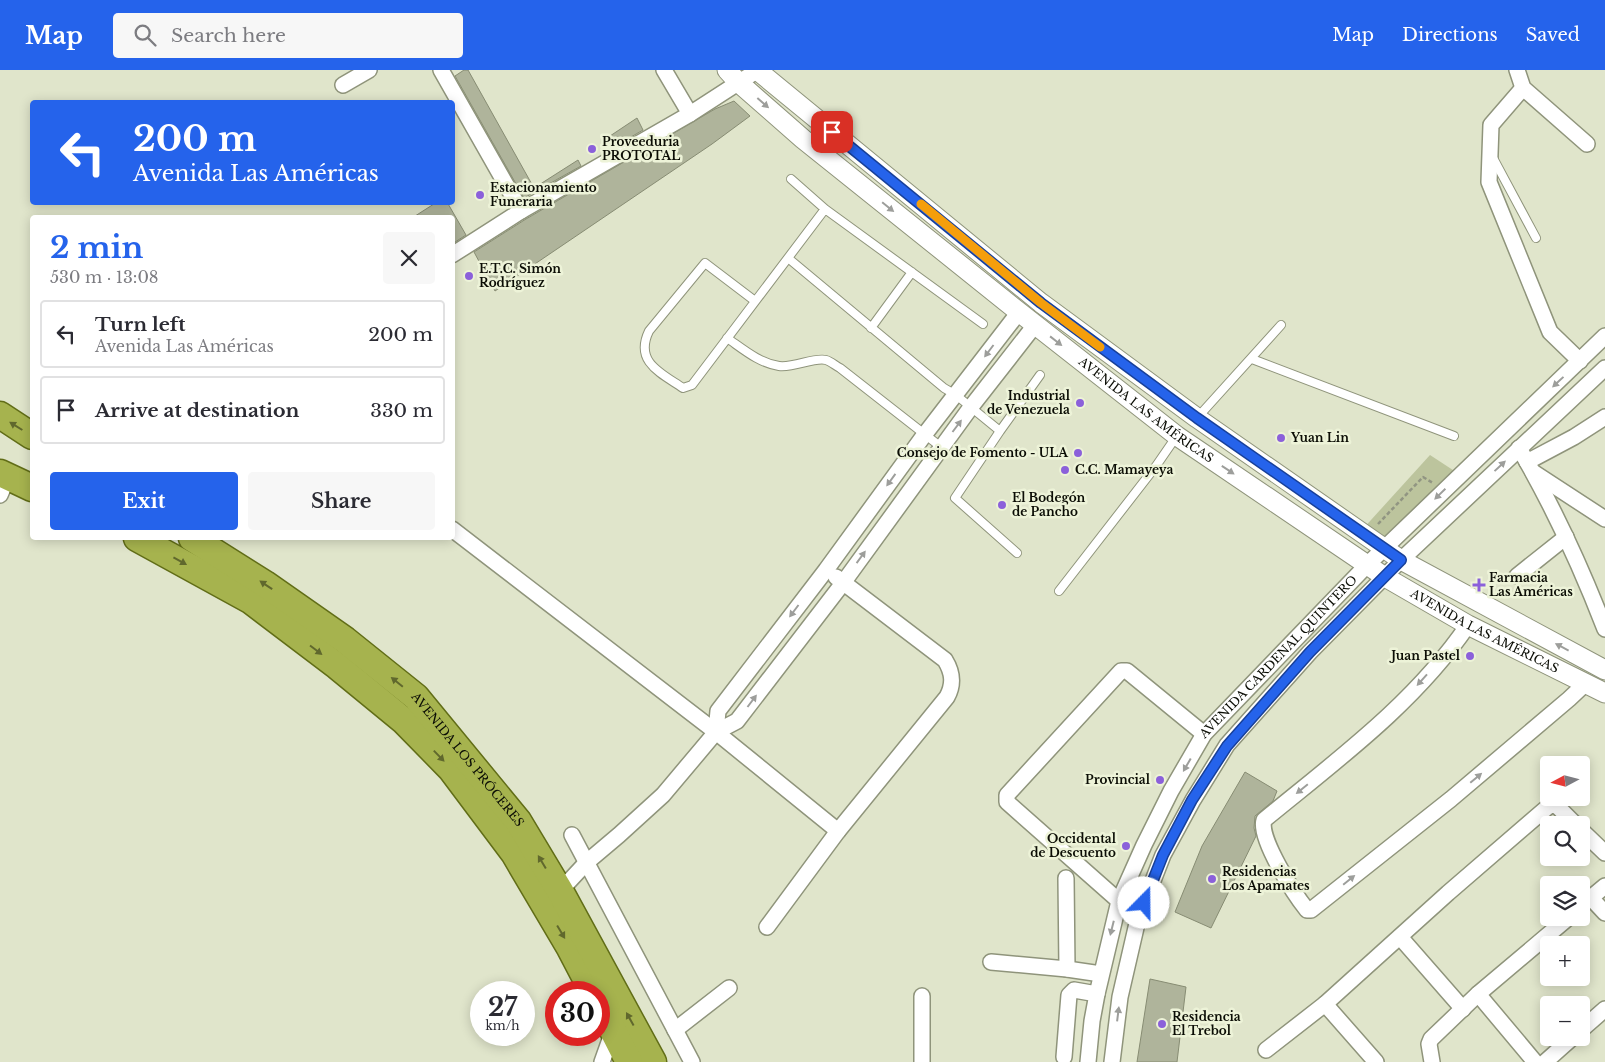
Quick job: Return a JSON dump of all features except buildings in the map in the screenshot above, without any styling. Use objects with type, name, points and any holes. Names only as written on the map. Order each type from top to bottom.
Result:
[{"type":"highway","points":[[0,415],[30,435]]},
{"type":"highway","points":[[3,481],[30,488]]},
{"type":"highway","name":"AVENIDA LOS PRÓCERES","points":[[141,540],[250,600],[337,666],[404,721],[451,769],[514,853],[587,981]]},
{"type":"highway","name":"AVENIDA LOS PRÓCERES","points":[[195,540],[265,584],[345,640],[416,697],[518,821],[560,891],[653,1062]]},
{"type":"highway","points":[[610,1025],[629,1062]]},
{"type":"street","points":[[342,85],[369,70]]},
{"type":"street","points":[[442,70],[521,211]]},
{"type":"street","points":[[664,70],[690,114]]},
{"type":"street","points":[[455,253],[521,211],[690,114],[733,76],[757,70]]},
{"type":"street","name":"AVENIDA LAS AMÉRICAS","points":[[757,70],[1041,303],[1197,418],[1401,560],[1605,670]]},
{"type":"street","points":[[1517,70],[1523,88],[1587,144]]},
{"type":"street","name":"AVENIDA LAS AMÉRICAS","points":[[733,76],[803,139],[1177,436],[1385,577],[1468,625],[1605,692]]},
{"type":"street","points":[[1523,88],[1492,125],[1489,182],[1550,332],[1580,361]]},
{"type":"street","points":[[716,732],[718,711],[826,570],[924,434],[1019,312]]},
{"type":"street","points":[[560,891],[587,862],[663,795],[716,732],[737,721],[843,582],[971,407],[1035,325]]},
{"type":"street","name":"AVENIDA CARDENAL QUINTERO","points":[[1088,1062],[1097,994],[1119,901],[1144,845],[1204,734],[1384,548],[1605,336]]},
{"type":"street","points":[[1401,560],[1605,368]]},
{"type":"street","points":[[1530,466],[1605,417]]},
{"type":"street","points":[[1519,448],[1566,537],[1599,594],[1605,629]]},
{"type":"street","points":[[1530,466],[1605,519]]},
{"type":"street","points":[[455,531],[716,732],[838,831]]},
{"type":"street","points":[[1517,576],[1566,537]]},
{"type":"street","name":"AVENIDA CARDENAL QUINTERO","points":[[1112,1062],[1120,997],[1138,919],[1163,855],[1192,800],[1227,746],[1310,652],[1401,560]]},
{"type":"street","points":[[767,927],[838,831],[947,697],[952,682],[949,667],[944,660],[826,570]]},
{"type":"street","points":[[1468,625],[1455,644],[1394,711],[1264,820],[1263,824],[1267,840],[1281,870],[1294,893],[1308,910],[1311,910],[1451,798],[1586,683]]},
{"type":"street","points":[[1119,901],[1007,802],[1006,796],[1121,671],[1127,671],[1204,734]]},
{"type":"street","points":[[1266,1050],[1325,1004],[1448,893],[1550,805],[1557,806],[1567,816]]},
{"type":"street","points":[[572,835],[692,1062]]},
{"type":"street","points":[[1590,839],[1605,853]]},
{"type":"street","points":[[1066,878],[1067,969]]},
{"type":"street","points":[[1590,899],[1605,886]]},
{"type":"street","points":[[1590,904],[1605,913]]},
{"type":"street","points":[[1432,1062],[1429,1044],[1431,1039],[1478,994],[1559,926]]},
{"type":"street","points":[[1400,937],[1463,1009]]},
{"type":"street","points":[[991,962],[1101,974]]},
{"type":"street","points":[[675,1030],[729,988]]},
{"type":"street","points":[[1064,1057],[1069,995],[1074,990],[1097,994]]},
{"type":"street","points":[[1478,994],[1535,1062]]},
{"type":"street","points":[[922,996],[922,1062]]},
{"type":"street","points":[[1325,1004],[1376,1062]]},
{"type":"street","points":[[1590,1022],[1605,1009]]},
{"type":"street","points":[[602,1062],[613,1031]]},
{"type":"street","points":[[1545,1062],[1563,1046]]},
{"type":"lane","points":[[1490,152],[1536,238]]},
{"type":"lane","points":[[791,179],[825,210],[983,324]]},
{"type":"lane","points":[[755,301],[705,263],[649,331],[644,341],[644,351],[651,366],[683,388],[692,386],[825,210]]},
{"type":"lane","points":[[788,258],[944,388],[956,395],[1000,431]]},
{"type":"lane","points":[[871,328],[912,272]]},
{"type":"lane","points":[[1197,418],[1281,326]]},
{"type":"lane","points":[[727,338],[761,361],[779,366],[793,366],[810,361],[826,360],[840,368],[941,447]]},
{"type":"lane","points":[[1252,359],[1454,436]]},
{"type":"lane","points":[[1017,553],[955,498],[1040,375]]},
{"type":"lane","points":[[1060,591],[1177,436]]},
{"type":"path","points":[[1367,536],[1423,477],[1444,490]]},
{"type":"green space","points":[[1430,455],[1462,476],[1385,546],[1361,531]]},
{"type":"slow traffic","points":[[921,204],[1041,303],[1100,347]]},
{"type":"place","name":"Proveeduria PROTOTAL","points":[[592,149]]},
{"type":"place","name":"Estacionamiento Funeraria","points":[[480,195]]},
{"type":"place","name":"E.T.C. Simón Rodríguez","points":[[469,276]]},
{"type":"place","name":"Industrial de Venezuela","points":[[1080,403]]},
{"type":"place","name":"Yuan Lin","points":[[1281,438]]},
{"type":"place","name":"Consejo de Fomento - ULA","points":[[1078,453]]},
{"type":"place","name":"C.C. Mamayeya","points":[[1065,470]]},
{"type":"place","name":"El Bodegón de Pancho","points":[[1002,505]]},
{"type":"place","name":"Farmacia Las Américas","points":[[1479,585]]},
{"type":"place","name":"Juan Pastel","points":[[1470,656]]},
{"type":"place","name":"Provincial","points":[[1160,780]]},
{"type":"place","name":"Occidental de Descuento","points":[[1126,846]]},
{"type":"place","name":"Residencias Los Apamates","points":[[1212,879]]},
{"type":"place","name":"Residencia El Trebol","points":[[1162,1024]]},
{"type":"route","points":[[832,132],[1041,303],[1197,418],[1401,560],[1310,652],[1227,746],[1192,800],[1163,855],[1144,903]]}]
